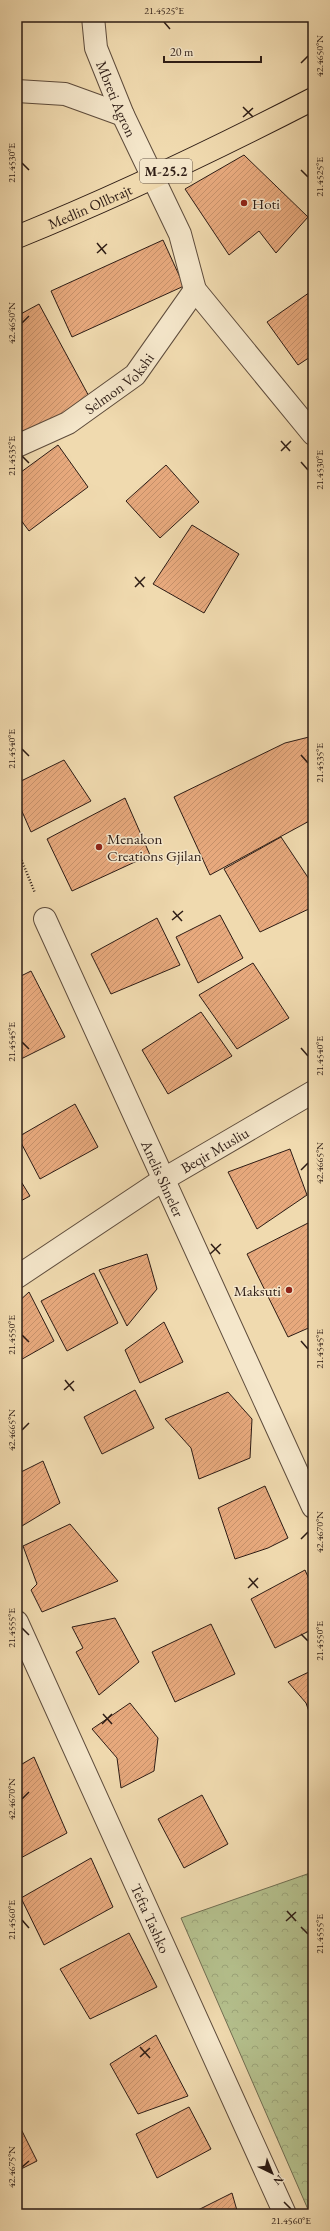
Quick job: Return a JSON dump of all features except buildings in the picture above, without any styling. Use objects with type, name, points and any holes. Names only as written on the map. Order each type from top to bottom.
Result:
[{"type":"main road","name":"Medlin Ollbrajt","points":[[17,237],[153,177],[313,99]]},
{"type":"street","name":"Mbreti Agron","points":[[93,17],[96,48],[123,115],[153,177]]},
{"type":"street","points":[[17,91],[65,94],[123,115]]},
{"type":"street","points":[[153,177],[180,234],[195,290],[313,434]]},
{"type":"street","name":"Selmon Vokshi","points":[[17,446],[68,423],[135,375],[195,290]]},
{"type":"street","name":"Anelis Shneler","points":[[45,919],[313,1507]]},
{"type":"street","name":"Beqir Musliu","points":[[17,1277],[164,1179],[313,1092]]},
{"type":"street","name":"Tefta Tashko","points":[[17,1622],[285,2214]]},
{"type":"path","points":[[17,849],[45,919]]},
{"type":"green space","points":[[313,1872],[313,2214],[310,2214],[181,1918]]},
{"type":"place","name":"Hoti","points":[[244,203]]},
{"type":"place","name":"Menakon Creations Gjilan","points":[[99,847]]},
{"type":"place","name":"Maksuti","points":[[289,1290]]}]
